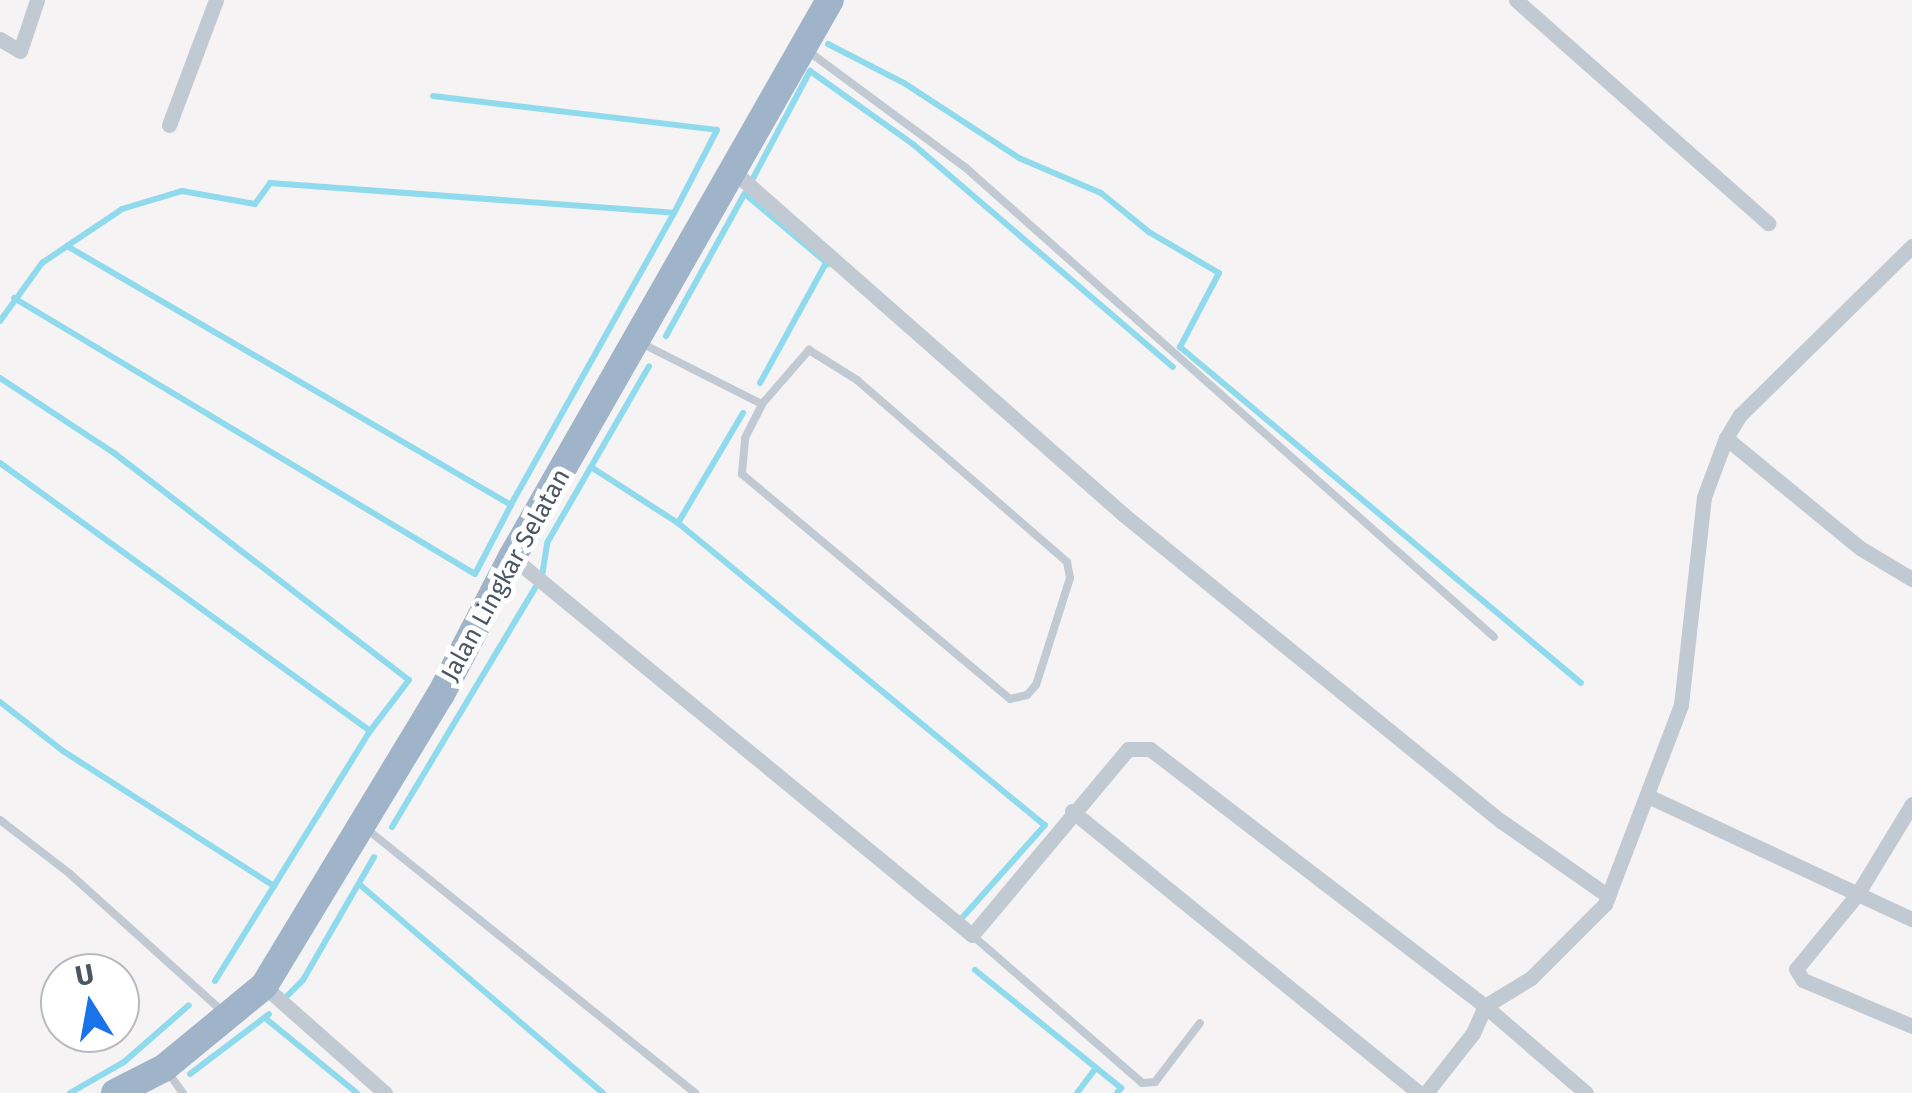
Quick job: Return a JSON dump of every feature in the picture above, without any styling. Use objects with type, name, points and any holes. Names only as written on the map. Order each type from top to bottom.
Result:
[{"type":"highway","name":"Jalan Lingkar Selatan","points":[[116,1093],[164,1068],[225,1014],[264,986],[441,694],[512,557],[639,342],[801,45],[830,0]]},
{"type":"street","points":[[0,39],[20,51],[37,0]]},
{"type":"street","points":[[169,125],[216,0]]},
{"type":"street","points":[[1516,0],[1768,223]]},
{"type":"street","points":[[733,171],[1139,527],[1501,821],[1608,896]]},
{"type":"street","points":[[1072,811],[1423,1093],[1473,1033],[1485,1006],[1532,978],[1608,896],[1650,797],[1681,705],[1704,498],[1726,438],[1740,415],[1912,246]]},
{"type":"street","points":[[1726,438],[1860,548],[1912,580]]},
{"type":"street","points":[[512,557],[972,935],[1072,811],[1128,749],[1142,746],[1485,1006],[1586,1093]]},
{"type":"street","points":[[1650,797],[1912,920]]},
{"type":"street","points":[[1912,804],[1853,895],[1803,954],[1798,974],[1912,1026]]},
{"type":"street","points":[[264,986],[385,1093]]},
{"type":"lane","points":[[801,45],[966,168],[1494,637]]},
{"type":"lane","points":[[639,342],[762,404]]},
{"type":"lane","points":[[809,350],[856,380],[1059,552],[1070,578],[1036,685],[1027,695],[1010,699],[742,474],[745,438],[762,404],[809,350]]},
{"type":"lane","points":[[0,820],[70,874],[225,1014]]},
{"type":"lane","points":[[360,824],[695,1093]]},
{"type":"lane","points":[[972,935],[1142,1084],[1155,1082],[1200,1023]]},
{"type":"lane","points":[[164,1068],[183,1093]]},
{"type":"waterway","points":[[828,44],[904,83],[1019,158],[1101,193],[1149,232],[1219,273],[1180,347],[1581,683]]},
{"type":"waterway","points":[[751,182],[810,71],[914,145],[1173,367]]},
{"type":"waterway","points":[[433,96],[717,130],[674,213]]},
{"type":"waterway","points":[[0,321],[42,263],[67,246],[122,209],[182,191],[255,204],[270,183],[674,213],[511,505],[67,246]]},
{"type":"waterway","points":[[666,336],[745,193]]},
{"type":"waterway","points":[[745,194],[828,264]]},
{"type":"waterway","points":[[760,383],[826,263]]},
{"type":"waterway","points":[[14,298],[475,574],[511,505]]},
{"type":"waterway","points":[[542,576],[547,543],[649,366]]},
{"type":"waterway","points":[[0,378],[114,453],[409,680],[370,731]]},
{"type":"waterway","points":[[678,523],[743,413]]},
{"type":"waterway","points":[[0,463],[370,731],[274,886],[63,751],[0,702]]},
{"type":"waterway","points":[[591,467],[678,523],[1045,825],[961,919]]},
{"type":"waterway","points":[[392,827],[535,588]]},
{"type":"waterway","points":[[284,999],[303,980],[374,857]]},
{"type":"waterway","points":[[359,884],[603,1093]]},
{"type":"waterway","points":[[215,981],[274,886]]},
{"type":"waterway","points":[[975,970],[1121,1088],[1117,1093]]},
{"type":"waterway","points":[[70,1093],[124,1062],[189,1005]]},
{"type":"waterway","points":[[190,1074],[269,1014]]},
{"type":"waterway","points":[[265,1018],[357,1093]]},
{"type":"waterway","points":[[1077,1093],[1096,1068]]}]
